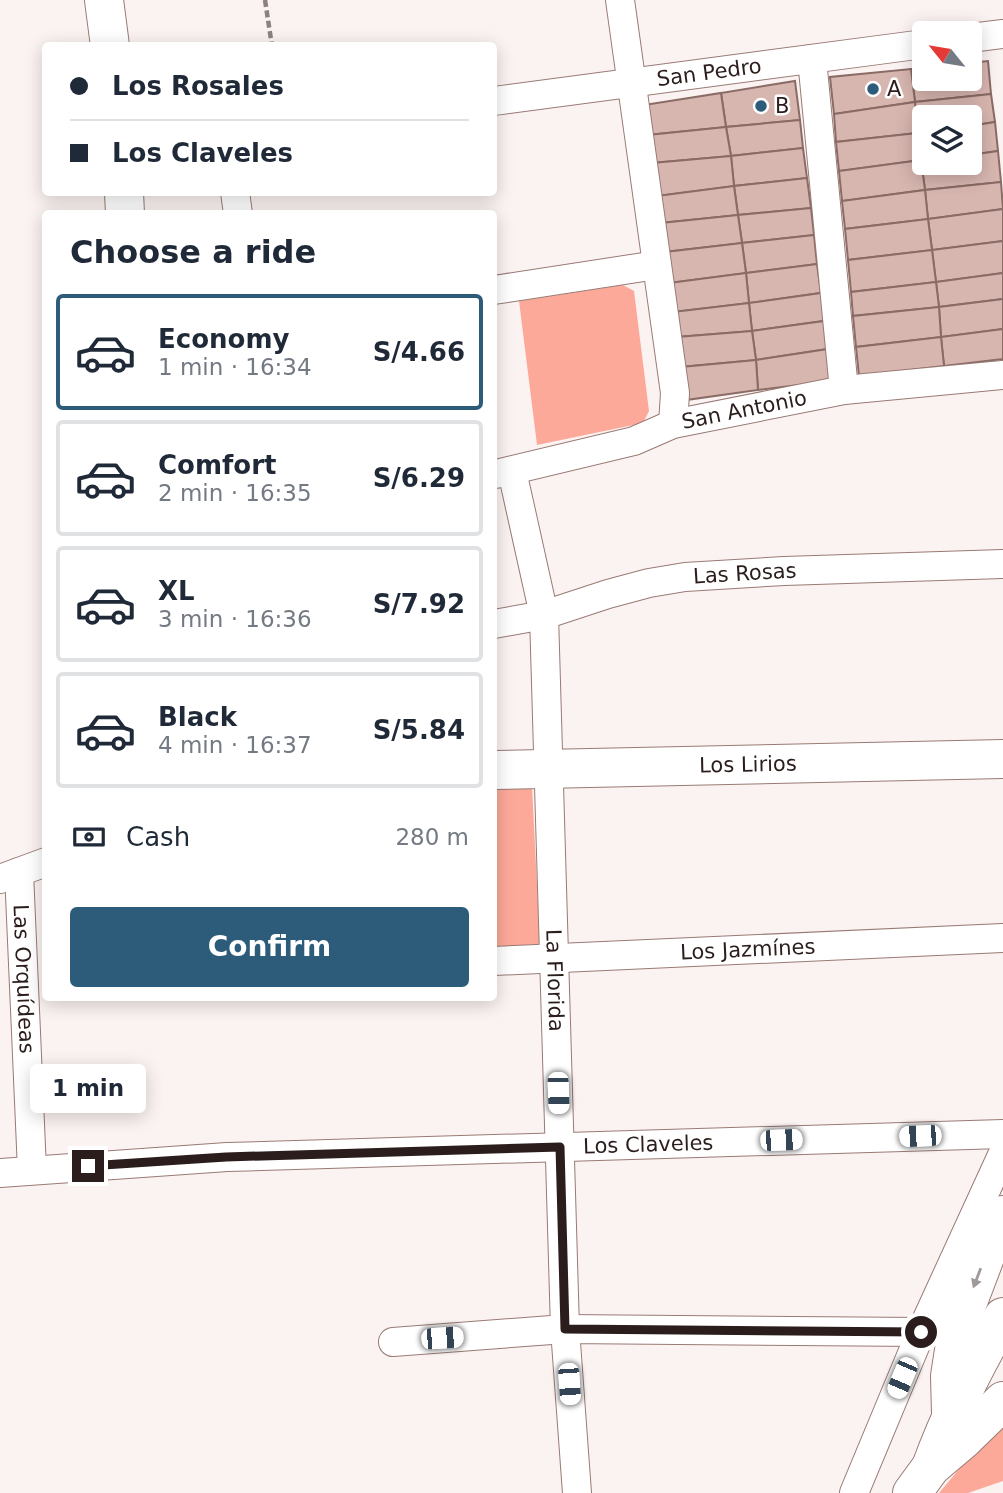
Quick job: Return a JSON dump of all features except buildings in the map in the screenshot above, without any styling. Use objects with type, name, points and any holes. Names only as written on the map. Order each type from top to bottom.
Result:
[{"type":"main road","points":[[104,0],[109,42]]},
{"type":"main road","name":"Los Lirios","points":[[497,769],[1003,759]]},
{"type":"main road","points":[[951,1414],[950,1376],[957,1331],[1003,1215]]},
{"type":"main road","points":[[922,1480],[976,1363],[1003,1317]]},
{"type":"main road","points":[[922,1480],[1003,1401]]},
{"type":"street","points":[[620,0],[675,393],[673,424]]},
{"type":"street","points":[[982,37],[1003,34]]},
{"type":"street","name":"San Pedro","points":[[497,101],[912,46]]},
{"type":"street","points":[[812,59],[844,390]]},
{"type":"street","points":[[497,290],[657,265]]},
{"type":"street","name":"San Antonio","points":[[503,473],[634,441],[673,424],[844,390],[1003,375]]},
{"type":"street","name":"La Florida","points":[[503,473],[544,615],[565,1329],[577,1493]]},
{"type":"street","name":"Las Rosas","points":[[497,623],[544,615],[608,594],[685,577],[1003,564]]},
{"type":"street","points":[[10,876],[42,864]]},
{"type":"street","name":"Las Orquídeas","points":[[10,876],[34,975],[32,1170]]},
{"type":"street","name":"Los Jazmínes","points":[[497,961],[1003,938]]},
{"type":"street","name":"Los Claveles","points":[[0,1172],[226,1157],[1003,1134]]},
{"type":"street","points":[[854,1493],[921,1332],[1003,1153]]},
{"type":"street","points":[[393,1342],[565,1329],[921,1332]]},
{"type":"path","points":[[265,0],[271,42]]},
{"type":"shaded area","points":[[623,285],[634,291],[649,411],[643,423],[537,445],[519,301]]},
{"type":"shaded area","points":[[532,786],[540,944],[497,947],[497,787]]},
{"type":"shaded area","points":[[1003,1417],[1003,1481],[968,1493],[939,1493]]},
{"type":"place","name":"A","points":[[873,89]]},
{"type":"place","name":"B","points":[[761,106]]},
{"type":"route","points":[[88,1166],[226,1157],[560,1147],[565,1329],[921,1332]]}]
